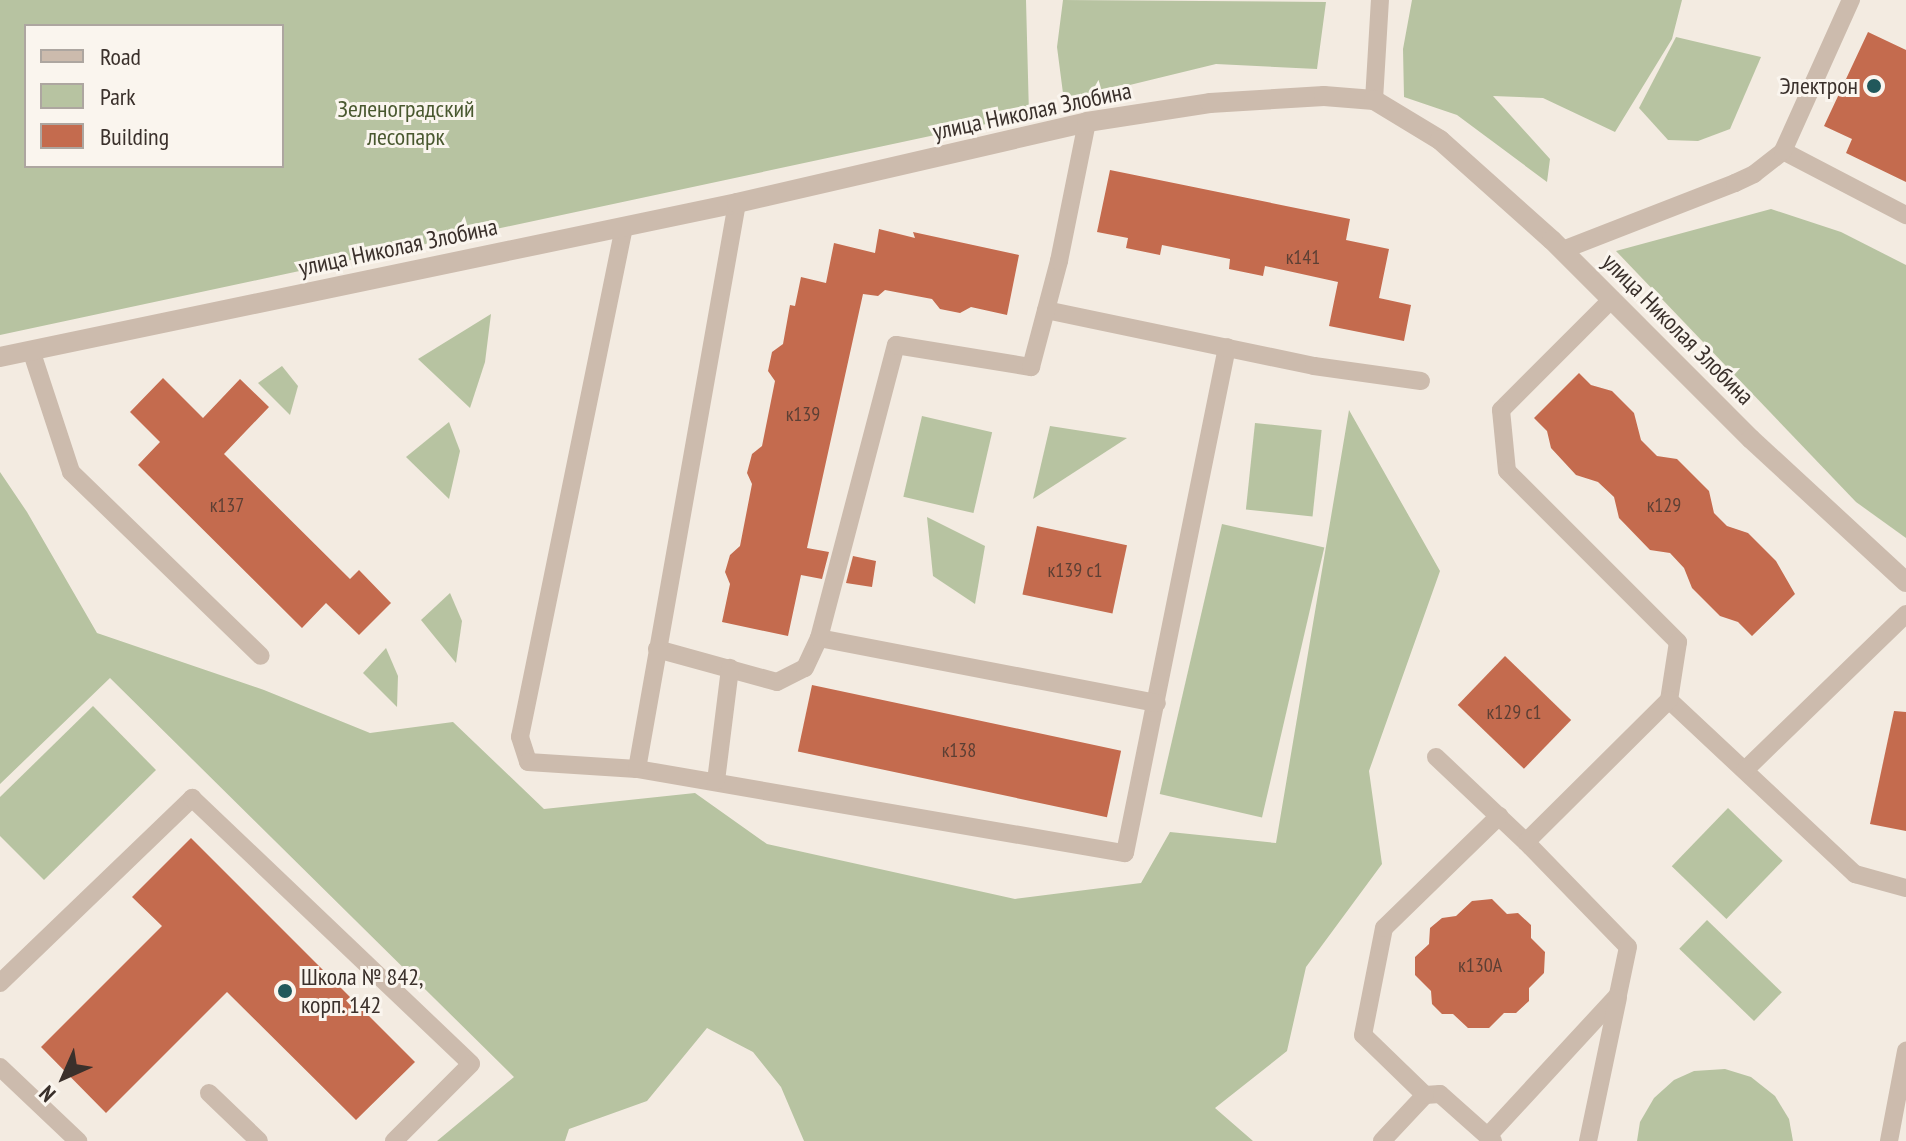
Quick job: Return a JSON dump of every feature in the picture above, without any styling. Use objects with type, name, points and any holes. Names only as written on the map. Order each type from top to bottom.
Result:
[{"type":"street","name":"улица Николая Злобина","points":[[0,357],[737,203],[1087,122],[1210,103],[1324,96],[1374,100],[1440,140],[1563,250],[1751,439],[1906,582]]},
{"type":"lane","points":[[1374,100],[1380,0]]},
{"type":"lane","points":[[1563,250],[1735,183],[1754,174],[1783,151],[1851,0]]},
{"type":"lane","points":[[657,649],[777,682],[805,668],[819,638],[896,345],[1031,367],[1087,122]]},
{"type":"lane","points":[[1783,151],[1906,215]]},
{"type":"lane","points":[[637,769],[737,203]]},
{"type":"lane","points":[[624,227],[520,737],[528,762],[637,769],[716,781],[1125,853],[1227,347]]},
{"type":"lane","points":[[1526,842],[1669,700],[1678,642],[1507,471],[1501,410],[1612,299]]},
{"type":"lane","points":[[1046,310],[1314,366],[1421,381]]},
{"type":"lane","points":[[31,350],[71,472],[261,656]]},
{"type":"lane","points":[[1745,770],[1906,614]]},
{"type":"lane","points":[[819,638],[1157,703]]},
{"type":"lane","points":[[716,781],[730,668]]},
{"type":"lane","points":[[1669,700],[1855,874],[1906,888]]},
{"type":"lane","points":[[1436,757],[1526,842],[1628,947],[1588,1141]]},
{"type":"lane","points":[[0,983],[192,798],[471,1064],[394,1141]]},
{"type":"lane","points":[[1425,1095],[1363,1035],[1384,928],[1499,816]]},
{"type":"lane","points":[[1382,1141],[1425,1095],[1440,1094],[1490,1139],[1618,995]]},
{"type":"lane","points":[[1889,1141],[1906,1051]]},
{"type":"lane","points":[[0,1067],[78,1141]]},
{"type":"lane","points":[[209,1093],[259,1141]]},
{"type":"green space","name":"Зеленоградский лесопарк","points":[[0,0],[1026,0],[1029,115],[0,335]]},
{"type":"green space","points":[[1063,0],[1326,2],[1317,69],[1216,64],[1064,101],[1057,47]]},
{"type":"green space","points":[[1412,0],[1682,0],[1672,39],[1615,132],[1543,98],[1493,96],[1550,159],[1547,182],[1457,115],[1404,97],[1403,49]]},
{"type":"green space","points":[[1676,37],[1761,57],[1730,129],[1698,141],[1668,140],[1639,108]]},
{"type":"green space","points":[[1771,209],[1841,232],[1906,265],[1906,538],[1856,502],[1616,251]]},
{"type":"green space","points":[[491,314],[485,362],[470,408],[418,359]]},
{"type":"green space","points":[[282,366],[298,386],[290,415],[258,383]]},
{"type":"green space","points":[[1349,410],[1440,571],[1369,771],[1382,864],[1306,967],[1287,1051],[1215,1108],[1253,1141],[804,1141],[781,1087],[753,1052],[707,1028],[647,1101],[569,1129],[565,1141],[437,1141],[514,1077],[110,678],[0,784],[0,472],[27,512],[97,633],[264,690],[370,733],[453,722],[544,809],[695,793],[767,844],[1015,899],[1141,883],[1170,832],[1276,843]]},
{"type":"green space","points":[[922,416],[992,432],[973,513],[903,497]]},
{"type":"green space","points":[[449,422],[460,451],[449,499],[406,457]]},
{"type":"green space","points":[[1255,423],[1322,430],[1313,517],[1246,510]]},
{"type":"green space","points":[[1050,426],[1127,438],[1033,499]]},
{"type":"green space","points":[[927,517],[985,546],[975,604],[933,576]]},
{"type":"green space","points":[[1222,524],[1324,548],[1262,818],[1160,794]]},
{"type":"green space","points":[[450,593],[462,621],[456,663],[421,620]]},
{"type":"green space","points":[[386,648],[398,676],[397,707],[363,673]]},
{"type":"green space","points":[[93,706],[156,770],[44,880],[0,836],[0,797]]},
{"type":"green space","points":[[1728,808],[1783,861],[1726,919],[1672,866]]},
{"type":"green space","points":[[1707,920],[1782,992],[1754,1021],[1679,949]]},
{"type":"green space","points":[[1725,1069],[1751,1077],[1775,1096],[1789,1119],[1793,1141],[1637,1141],[1640,1122],[1654,1098],[1674,1080],[1694,1071]]},
{"type":"building","name":"Электрон","points":[[1868,32],[1906,50],[1906,182],[1846,153],[1852,139],[1824,126]]},
{"type":"building","points":[[1110,170],[1350,219],[1346,240],[1389,249],[1379,298],[1411,305],[1404,341],[1329,326],[1338,282],[1265,266],[1263,276],[1229,269],[1230,259],[1162,245],[1160,255],[1126,248],[1128,238],[1097,232]]},
{"type":"building","points":[[879,229],[915,238],[913,232],[1019,255],[1007,315],[971,307],[960,313],[940,309],[932,299],[885,290],[878,296],[863,294],[807,548],[829,552],[822,579],[801,575],[788,636],[722,622],[730,584],[725,572],[730,555],[740,546],[752,484],[747,473],[752,454],[762,446],[775,381],[768,371],[772,352],[783,344],[790,305],[795,306],[801,277],[826,283],[834,243],[875,253]]},
{"type":"building","points":[[1579,373],[1591,385],[1612,391],[1634,413],[1641,440],[1657,456],[1677,459],[1709,491],[1714,513],[1727,526],[1748,533],[1776,561],[1795,594],[1752,636],[1738,622],[1720,616],[1692,588],[1684,568],[1670,553],[1650,550],[1619,518],[1614,497],[1598,482],[1576,475],[1551,448],[1547,431],[1534,418]]},
{"type":"building","points":[[163,378],[203,418],[240,379],[269,407],[224,454],[350,579],[359,570],[391,603],[359,635],[326,603],[302,628],[138,465],[160,442],[130,412]]},
{"type":"building","points":[[1037,526],[1127,545],[1112,614],[1022,594]]},
{"type":"building","points":[[853,556],[876,561],[872,587],[846,583]]},
{"type":"building","points":[[1505,656],[1571,720],[1524,769],[1458,705]]},
{"type":"building","points":[[812,685],[1121,751],[1107,817],[798,752]]},
{"type":"building","points":[[1894,711],[1906,712],[1906,831],[1870,824]]},
{"type":"building","name":"Школа № 842, корп. 142","points":[[191,838],[415,1062],[356,1120],[227,992],[106,1113],[41,1047],[162,926],[132,897]]},
{"type":"building","points":[[1492,899],[1507,914],[1518,913],[1531,925],[1531,938],[1545,952],[1544,973],[1529,988],[1529,1001],[1516,1013],[1504,1013],[1489,1028],[1468,1028],[1453,1014],[1442,1014],[1432,1004],[1431,991],[1415,975],[1415,957],[1429,944],[1430,928],[1442,918],[1456,916],[1472,901]]},
{"type":"place","name":"Электрон","points":[[1874,86]]},
{"type":"place","name":"Школа № 842, корп. 142","points":[[285,991]]}]
